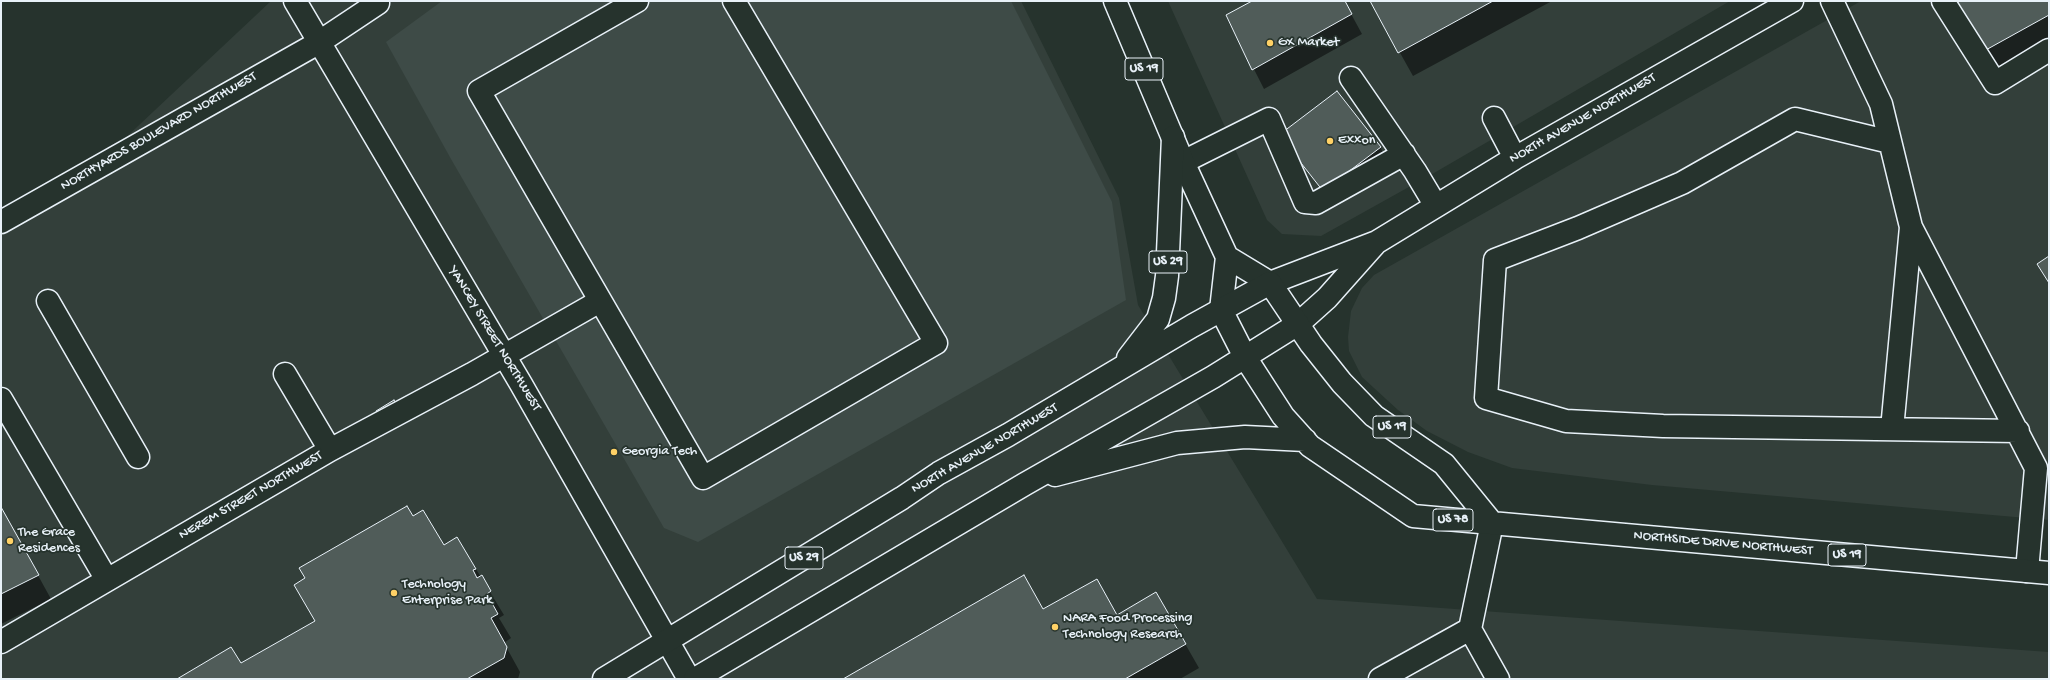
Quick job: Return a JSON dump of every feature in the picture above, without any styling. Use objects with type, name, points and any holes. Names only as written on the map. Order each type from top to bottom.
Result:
[{"type":"main road","name":"YANCEY STREET NORTHWEST","points":[[295,1],[318,43],[504,356],[689,679]]},
{"type":"main road","points":[[637,1],[479,91],[703,478],[936,343],[734,1]]},
{"type":"main road","name":"US 19","points":[[1115,1],[1183,162],[1227,257],[1270,283],[1298,324],[1342,383],[1374,416],[1444,464],[1492,524]]},
{"type":"main road","name":"NORTH AVENUE NORTHWEST","points":[[604,679],[902,498],[939,473],[1221,310],[1270,283],[1377,242],[1515,158],[1792,1]]},
{"type":"main road","points":[[1832,1],[1881,104],[1911,227],[2018,430],[2036,468],[2027,571]]},
{"type":"main road","points":[[1943,1],[1994,83],[2049,50]]},
{"type":"main road","name":"NORTHYARDS BOULEVARD NORTHWEST","points":[[1,222],[318,43],[378,3]]},
{"type":"main road","points":[[1351,78],[1404,154],[1436,206]]},
{"type":"main road","points":[[1494,118],[1515,158]]},
{"type":"main road","points":[[1183,162],[1269,119],[1305,202],[1316,203],[1404,154]]},
{"type":"main road","points":[[1890,142],[1795,119],[1682,183],[1578,228],[1495,260],[1486,398],[1566,421],[1663,426],[2018,430]]},
{"type":"main road","name":"US 29","points":[[1116,372],[1147,336],[1158,319],[1164,298],[1167,276],[1173,137]]},
{"type":"main road","points":[[1892,429],[1911,227]]},
{"type":"main road","name":"NORTH AVENUE NORTHWEST","points":[[695,679],[1024,484],[1245,357],[1298,324],[1327,298],[1377,242]]},
{"type":"main road","points":[[1221,310],[1227,257]]},
{"type":"main road","name":"NEREM STREET NORTHWEST","points":[[1,642],[330,450],[504,356],[600,301]]},
{"type":"main road","points":[[48,302],[138,457]]},
{"type":"main road","name":"NORTHSIDE DRIVE NORTHWEST","points":[[1221,310],[1245,357],[1283,416],[1310,446],[1413,516],[2049,573]]},
{"type":"main road","points":[[285,374],[330,450]]},
{"type":"main road","points":[[1,399],[107,580]]},
{"type":"main road","points":[[1024,484],[1177,443],[1245,437],[1305,440]]},
{"type":"main road","points":[[1492,524],[1470,629],[1498,679]]},
{"type":"main road","points":[[1380,679],[1470,629]]},
{"type":"shaded area","name":"Georgia Tech","points":[[271,1],[1021,1],[1119,198],[1138,305],[1317,599],[2049,652],[2049,679],[1,679],[1,210],[104,158]]},
{"type":"shaded area","points":[[442,1],[1011,1],[1112,202],[1126,300],[698,542],[664,528],[451,159],[386,42]]},
{"type":"shaded area","points":[[1168,1],[1730,1],[1434,173],[1321,236],[1282,234],[1267,220]]},
{"type":"shaded area","points":[[1861,1],[2049,1],[2049,520],[1652,485],[1512,468],[1468,452],[1427,431],[1398,410],[1362,377],[1349,351],[1348,337],[1351,311],[1362,288],[1374,275]]},
{"type":"building","name":"GX Market","points":[[1252,1],[1345,1],[1352,14],[1252,70],[1226,15]]},
{"type":"building","points":[[1370,1],[1493,1],[1398,53]]},
{"type":"building","points":[[1957,1],[2049,1],[2049,15],[1984,51]]},
{"type":"building","name":"Exxon","points":[[1337,91],[1381,147],[1323,191],[1279,135]]},
{"type":"building","points":[[2049,256],[2049,283],[2037,264]]},
{"type":"building","points":[[394,400],[400,410],[382,420],[376,411]]},
{"type":"building","name":"Technology Enterprise Park","points":[[407,506],[413,516],[423,510],[444,545],[457,537],[476,569],[473,570],[477,578],[482,575],[491,591],[487,594],[498,614],[491,618],[507,647],[504,658],[467,679],[177,679],[231,647],[241,663],[315,621],[294,585],[305,578],[299,568]]},
{"type":"building","name":"The Grace Residences","points":[[1,507],[39,575],[1,594]]},
{"type":"building","name":"NARA Food Processing Technology Research","points":[[1024,575],[1043,609],[1097,579],[1117,615],[1156,592],[1186,644],[1125,679],[843,679]]},
{"type":"place","name":"GX Market","points":[[1270,43]]},
{"type":"place","name":"Exxon","points":[[1330,141]]},
{"type":"place","name":"Georgia Tech","points":[[614,452]]},
{"type":"place","name":"The Grace Residences","points":[[10,541]]},
{"type":"place","name":"Technology Enterprise Park","points":[[394,593]]},
{"type":"place","name":"NARA Food Processing Technology Research","points":[[1055,627]]}]
